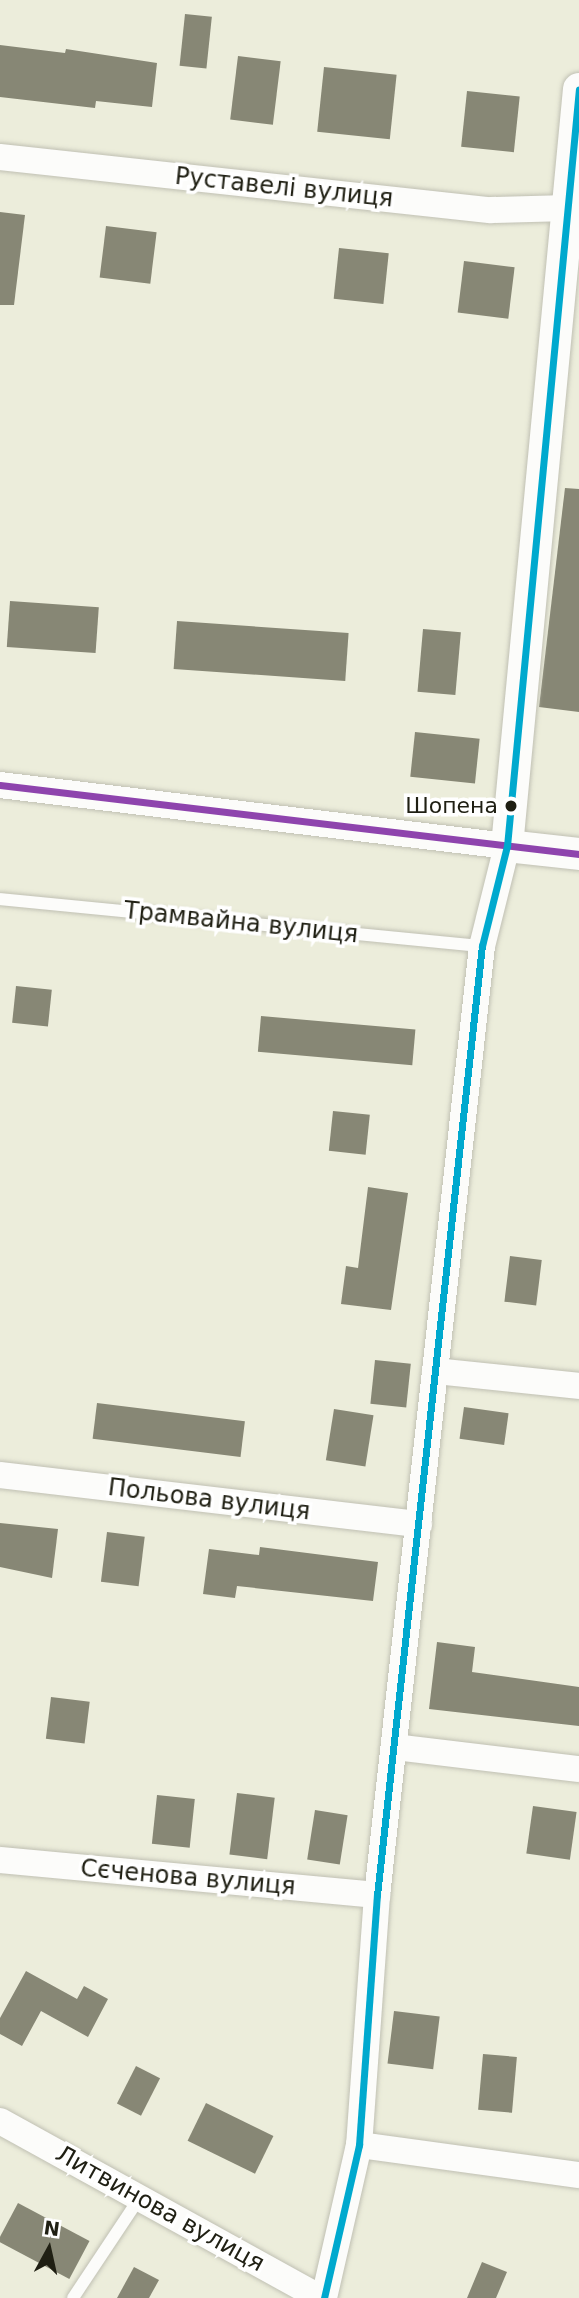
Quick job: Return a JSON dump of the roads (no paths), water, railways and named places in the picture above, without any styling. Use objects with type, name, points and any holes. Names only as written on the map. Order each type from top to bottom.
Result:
[{"type":"street","points":[[322,2298],[359,2145],[377,1895],[482,946],[507,846],[579,89]]},
{"type":"street","name":"Руставелі вулиця","points":[[0,158],[491,210],[568,208]]},
{"type":"street","points":[[0,785],[579,854]]},
{"type":"street","points":[[435,1371],[579,1386]]},
{"type":"street","name":"Польова вулиця","points":[[0,1475],[419,1524]]},
{"type":"street","points":[[394,1747],[579,1769]]},
{"type":"street","name":"Сєченова вулиця","points":[[0,1860],[377,1895]]},
{"type":"street","name":"Литвинова вулиця","points":[[0,2120],[322,2298]]},
{"type":"street","points":[[359,2145],[579,2175]]},
{"type":"lane","name":"Трамвайна вулиця","points":[[0,899],[482,946]]},
{"type":"lane","points":[[73,2298],[140,2197]]},
{"type":"place","name":"Шопена","points":[[511,806]]}]
